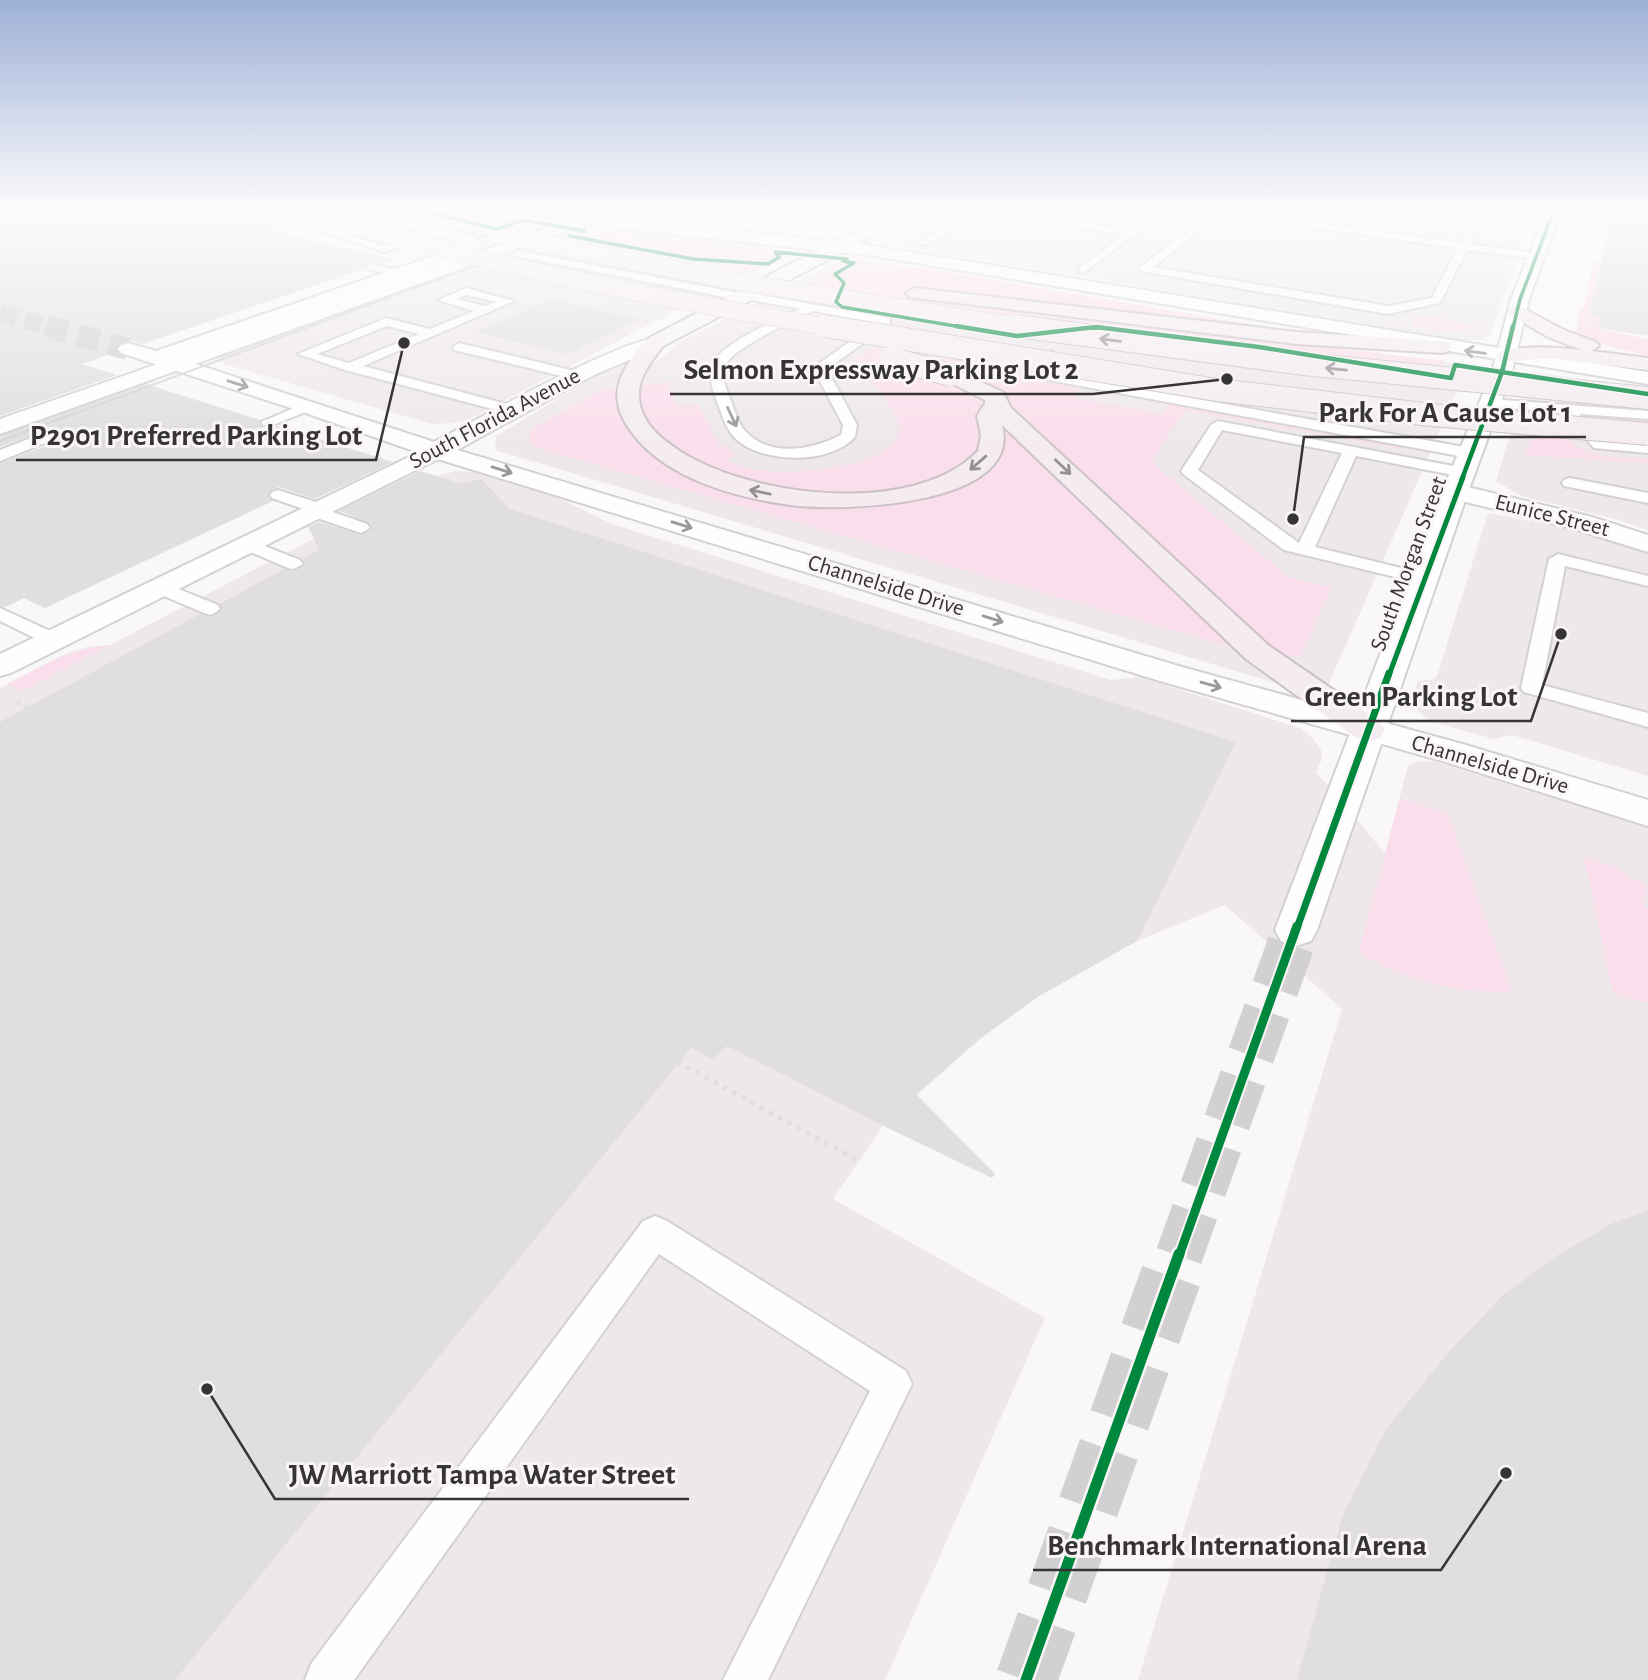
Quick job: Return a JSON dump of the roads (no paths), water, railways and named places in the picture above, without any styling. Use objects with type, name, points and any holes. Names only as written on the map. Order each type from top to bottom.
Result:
[{"type":"highway","points":[[609,288],[950,375],[995,397],[996,403],[1257,652],[1368,730]]},
{"type":"highway","points":[[615,288],[824,326],[1216,390],[1389,410],[1648,434]]},
{"type":"highway","points":[[782,288],[1195,352],[1418,378],[1648,398]]},
{"type":"highway","points":[[877,288],[1263,335],[1442,347]]},
{"type":"highway","points":[[1517,311],[1578,343],[1648,363]]},
{"type":"highway","points":[[656,342],[634,372],[629,388],[629,409],[642,430],[667,453],[699,472],[764,494],[808,500],[859,500],[903,495],[940,485],[969,471],[988,454],[993,439],[988,416],[996,403]]},
{"type":"highway","points":[[1507,356],[1548,352],[1648,363]]},
{"type":"main road","points":[[0,412],[165,361],[374,288]]},
{"type":"main road","name":"South Florida Avenue","points":[[0,666],[436,451],[624,353],[656,342],[757,288]]},
{"type":"main road","points":[[1093,288],[1648,379]]},
{"type":"main road","name":"South Morgan Street","points":[[1296,930],[1507,356],[1524,288]]},
{"type":"main road","name":"Channelside Drive","points":[[128,349],[308,406],[436,451],[1171,674],[1648,813]]},
{"type":"main road","points":[[0,427],[165,361]]},
{"type":"main road","name":"Eunice Street","points":[[1463,472],[1583,523],[1648,544]]},
{"type":"lane","points":[[702,288],[812,307],[886,321],[820,368],[850,425],[848,437],[821,449],[792,454],[761,447],[741,435],[717,381],[719,363],[731,351],[812,307]]},
{"type":"lane","points":[[1259,288],[1388,310],[1436,301],[1442,288]]},
{"type":"lane","points":[[350,367],[486,310]]},
{"type":"lane","points":[[431,333],[386,322],[304,354],[513,410]]},
{"type":"lane","points":[[459,347],[578,376]]},
{"type":"lane","points":[[1051,355],[1037,374],[1463,472]]},
{"type":"lane","points":[[1490,403],[1648,415]]},
{"type":"lane","points":[[268,422],[308,406]]},
{"type":"lane","points":[[1567,409],[1599,445],[1648,448]]},
{"type":"lane","points":[[1424,579],[1290,546],[1189,471],[1218,425],[1463,472]]},
{"type":"lane","points":[[0,456],[44,439],[59,436],[65,438]]},
{"type":"lane","points":[[1306,550],[1351,450]]},
{"type":"lane","points":[[1570,483],[1648,498]]},
{"type":"lane","points":[[278,495],[361,528]]},
{"type":"lane","points":[[247,544],[294,564]]},
{"type":"lane","points":[[1648,580],[1558,559],[1531,688],[1648,720]]},
{"type":"lane","points":[[159,587],[211,608]]},
{"type":"lane","points":[[0,614],[54,640]]},
{"type":"lane","points":[[327,1680],[655,1232],[893,1384],[745,1680]]},
{"type":"tunnel","points":[[0,313],[52,328]]},
{"type":"tunnel","points":[[46,326],[128,349]]},
{"type":"tunnel","points":[[1179,1256],[1296,930]]},
{"type":"tunnel","points":[[1026,1680],[1179,1254]]},
{"type":"tram line","points":[[0,441],[414,288]]},
{"type":"place","name":"P2901 Preferred Parking Lot","points":[[404,343]]},
{"type":"place","name":"Selmon Expressway Parking Lot 2","points":[[1227,379]]},
{"type":"place","name":"Park For A Cause Lot 1","points":[[1293,519]]},
{"type":"place","name":"Green Parking Lot","points":[[1561,634]]},
{"type":"place","name":"JW Marriott Tampa Water Street","points":[[207,1389]]},
{"type":"place","name":"Benchmark International Arena","points":[[1506,1473]]}]
